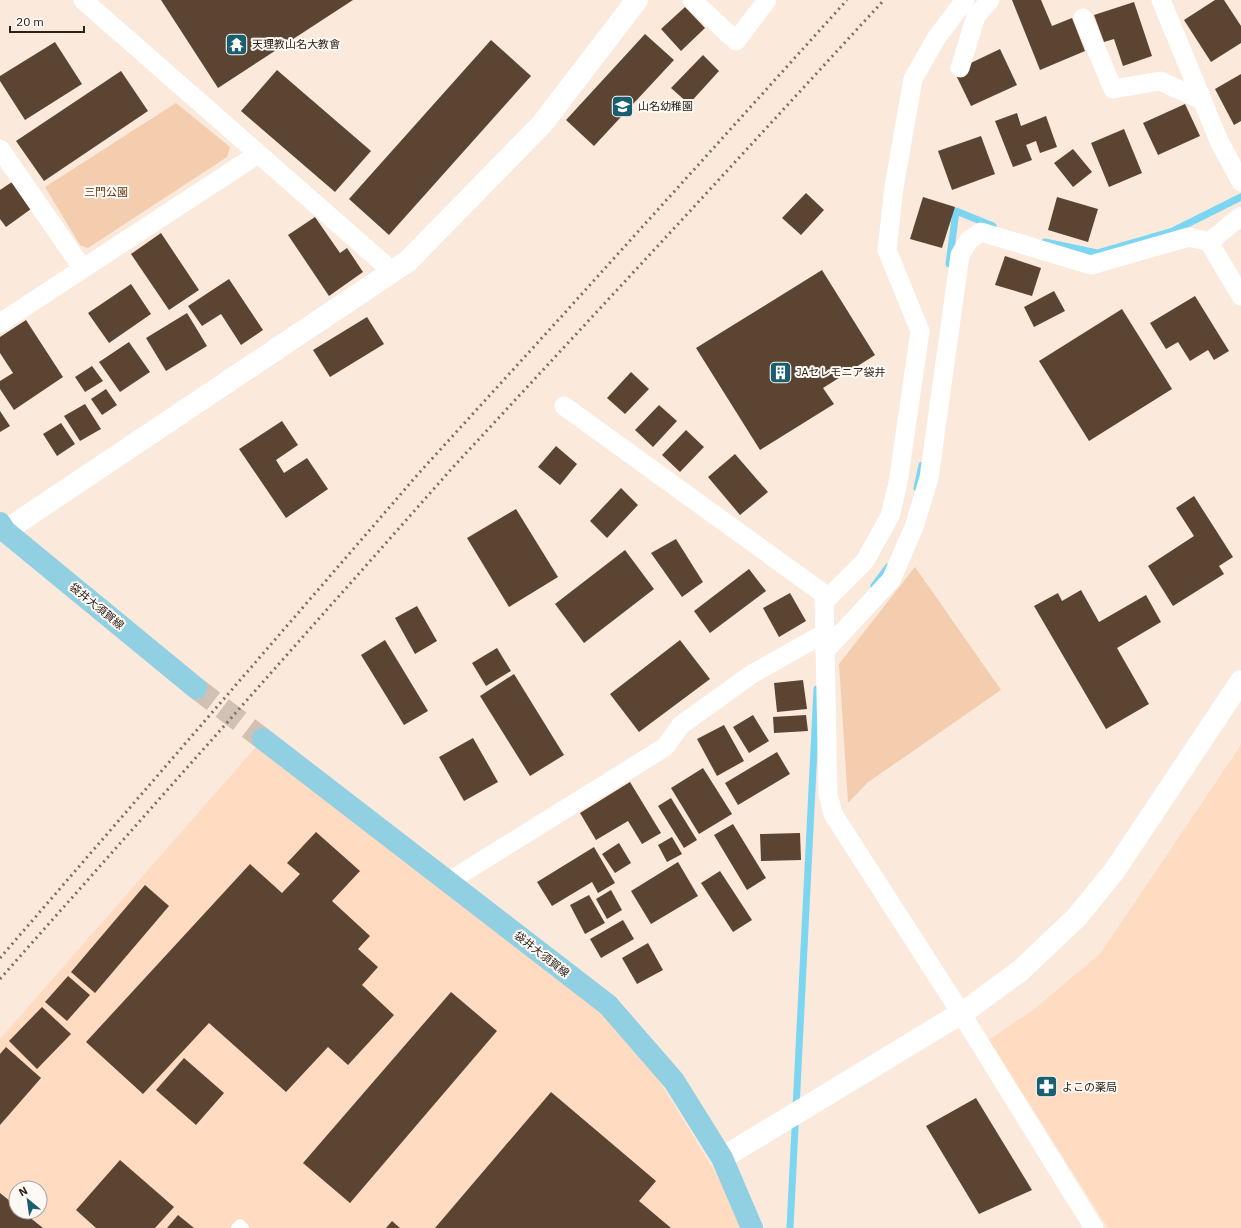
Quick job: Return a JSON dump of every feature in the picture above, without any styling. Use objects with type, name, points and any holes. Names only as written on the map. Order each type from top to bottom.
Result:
[{"type":"main road","name":"袋井大須賀線","points":[[2,529],[196,688]]},
{"type":"main road","name":"袋井大須賀線","points":[[263,739],[608,1005],[674,1081],[722,1158],[752,1228]]},
{"type":"street","points":[[83,0],[392,271]]},
{"type":"street","points":[[2,529],[408,260],[542,124],[637,0]]},
{"type":"street","points":[[692,0],[736,41],[767,0]]},
{"type":"street","points":[[824,602],[865,561],[890,516],[898,483],[920,331],[888,250],[894,187],[913,79],[937,37],[965,0]]},
{"type":"street","points":[[960,68],[976,16],[990,0]]},
{"type":"street","points":[[1161,0],[1219,141],[1241,182]]},
{"type":"street","points":[[1083,18],[1113,89],[1160,81],[1202,100]]},
{"type":"street","points":[[0,149],[83,269]]},
{"type":"street","points":[[0,323],[258,154]]},
{"type":"street","points":[[1209,242],[1241,216]]},
{"type":"street","points":[[448,882],[665,747],[680,725],[752,674],[825,642],[891,580],[914,527],[929,478],[960,255],[969,240],[981,232],[1091,265],[1189,237],[1209,242],[1241,296]]},
{"type":"street","points":[[564,406],[824,594],[828,794],[833,814],[960,1013],[1094,1228]]},
{"type":"street","points":[[722,1158],[968,1009],[1020,971],[1077,917],[1115,870],[1241,681]]},
{"type":"lane","points":[[236,1228],[240,1224],[244,1228]]},
{"type":"shaded area","points":[[263,739],[626,1026],[749,1228],[0,1228],[0,1039]]},
{"type":"shaded area","points":[[1241,745],[1241,1228],[1108,1228],[989,1040],[1033,1010],[1100,954]]},
{"type":"green space","name":"三門公園","points":[[176,103],[230,147],[227,157],[88,248],[80,245],[45,187]]},
{"type":"green space","points":[[915,567],[1001,690],[867,783],[848,803],[839,664]]},
{"type":"building","name":"天理教山名大教會","points":[[161,0],[353,0],[218,88]]},
{"type":"building","points":[[1012,0],[1041,0],[1052,26],[1072,18],[1085,51],[1040,70]]},
{"type":"building","points":[[1215,0],[1224,0],[1241,26],[1241,43],[1211,62],[1184,20]]},
{"type":"building","points":[[1134,2],[1152,56],[1123,66],[1114,39],[1104,42],[1094,15]]},
{"type":"building","points":[[685,7],[705,28],[681,51],[661,29]]},
{"type":"building","points":[[645,34],[674,60],[594,146],[566,120]]},
{"type":"building","points":[[491,40],[531,76],[389,235],[349,199]]},
{"type":"building","points":[[55,42],[82,84],[25,120],[0,81],[0,76]]},
{"type":"building","points":[[1000,49],[1017,85],[971,106],[954,71]]},
{"type":"building","points":[[703,55],[719,71],[689,104],[671,88]]},
{"type":"building","points":[[277,70],[371,151],[335,192],[241,111]]},
{"type":"building","points":[[121,71],[148,111],[44,181],[16,141]]},
{"type":"building","points":[[1241,74],[1241,121],[1234,125],[1215,89]]},
{"type":"building","points":[[1185,104],[1200,136],[1158,155],[1143,123]]},
{"type":"building","points":[[1017,113],[1021,126],[1046,116],[1057,147],[1040,153],[1036,141],[1026,145],[1032,160],[1013,167],[995,121]]},
{"type":"building","points":[[1124,129],[1142,173],[1109,187],[1091,143]]},
{"type":"building","points":[[981,136],[995,174],[952,190],[938,151]]},
{"type":"building","points":[[1073,149],[1092,172],[1073,187],[1054,163]]},
{"type":"building","points":[[12,182],[31,209],[6,227],[0,219],[0,190]]},
{"type":"building","points":[[806,193],[824,210],[801,235],[782,218]]},
{"type":"building","points":[[923,197],[955,207],[942,248],[910,239]]},
{"type":"building","points":[[1057,197],[1098,209],[1088,242],[1048,230]]},
{"type":"building","points":[[315,217],[340,253],[347,248],[363,272],[329,296],[288,235]]},
{"type":"building","points":[[161,233],[199,290],[169,310],[131,254]]},
{"type":"building","points":[[1005,256],[1041,268],[1032,296],[995,285]]},
{"type":"building","name":"JAセレモニア袋井","points":[[822,270],[875,355],[823,388],[834,404],[760,450],[696,348]]},
{"type":"building","points":[[229,279],[263,330],[241,345],[221,314],[202,326],[188,306]]},
{"type":"building","points":[[131,284],[151,314],[109,343],[88,313]]},
{"type":"building","points":[[1054,291],[1065,311],[1034,327],[1024,307]]},
{"type":"building","points":[[1195,296],[1229,351],[1214,360],[1208,350],[1190,361],[1178,342],[1166,349],[1150,323]]},
{"type":"building","points":[[1122,309],[1172,389],[1089,441],[1039,361]]},
{"type":"building","points":[[187,313],[207,346],[166,371],[146,338]]},
{"type":"building","points":[[367,317],[384,344],[330,377],[313,350]]},
{"type":"building","points":[[26,320],[63,377],[14,410],[0,389],[0,381],[13,373],[0,353],[0,337]]},
{"type":"building","points":[[129,342],[150,372],[120,392],[99,362]]},
{"type":"building","points":[[92,366],[103,381],[85,392],[75,377]]},
{"type":"building","points":[[631,372],[649,389],[625,414],[607,398]]},
{"type":"building","points":[[106,389],[117,405],[102,415],[91,399]]},
{"type":"building","points":[[85,404],[101,429],[80,441],[64,416]]},
{"type":"building","points":[[659,405],[677,421],[653,447],[635,430]]},
{"type":"building","points":[[0,411],[10,426],[0,432]]},
{"type":"building","points":[[282,421],[298,445],[276,460],[284,473],[307,458],[328,489],[286,518],[239,449]]},
{"type":"building","points":[[61,423],[75,444],[57,456],[43,434]]},
{"type":"building","points":[[686,430],[704,447],[680,472],[662,455]]},
{"type":"building","points":[[556,446],[577,464],[560,485],[538,467]]},
{"type":"building","points":[[735,454],[768,492],[740,515],[708,477]]},
{"type":"building","points":[[621,488],[638,505],[607,538],[590,521]]},
{"type":"building","points":[[1194,496],[1233,557],[1219,566],[1224,574],[1173,606],[1148,566],[1194,536],[1176,508]]},
{"type":"building","points":[[516,509],[558,577],[509,607],[467,538]]},
{"type":"building","points":[[676,539],[703,582],[682,597],[651,553]]},
{"type":"building","points":[[625,550],[654,589],[584,643],[555,604]]},
{"type":"building","points":[[749,569],[766,591],[710,633],[694,611]]},
{"type":"building","points":[[1081,590],[1099,622],[1146,595],[1161,622],[1117,648],[1149,704],[1106,729],[1034,606],[1058,593],[1062,601]]},
{"type":"building","points":[[790,593],[806,621],[779,637],[763,608]]},
{"type":"building","points":[[417,606],[437,641],[415,654],[395,618]]},
{"type":"building","points":[[385,640],[428,711],[404,725],[361,655]]},
{"type":"building","points":[[680,640],[710,679],[639,732],[610,694]]},
{"type":"building","points":[[497,648],[511,671],[486,686],[472,663]]},
{"type":"building","points":[[514,674],[564,755],[530,776],[480,696]]},
{"type":"building","points":[[803,680],[807,709],[777,712],[774,683]]},
{"type":"building","points":[[753,715],[769,741],[749,753],[733,727]]},
{"type":"building","points":[[806,715],[808,731],[774,733],[773,717]]},
{"type":"building","points":[[724,725],[744,761],[717,776],[697,739]]},
{"type":"building","points":[[473,738],[498,782],[464,801],[439,757]]},
{"type":"building","points":[[777,752],[790,774],[738,805],[725,783]]},
{"type":"building","points":[[703,768],[732,814],[699,834],[671,788]]},
{"type":"building","points":[[630,782],[661,833],[642,844],[628,821],[596,840],[580,813]]},
{"type":"building","points":[[671,798],[697,840],[684,848],[658,806]]},
{"type":"building","points":[[733,824],[766,878],[747,890],[714,835]]},
{"type":"building","points":[[316,832],[360,871],[332,901],[370,936],[358,949],[378,967],[362,985],[394,1015],[348,1065],[328,1047],[286,1092],[209,1023],[143,1094],[86,1042],[250,864],[282,893],[300,874],[287,863]]},
{"type":"building","points":[[800,833],[801,860],[761,861],[760,834]]},
{"type":"building","points":[[672,837],[682,854],[667,862],[658,845]]},
{"type":"building","points":[[619,843],[631,863],[615,873],[602,854]]},
{"type":"building","points":[[594,847],[615,883],[598,893],[592,882],[552,906],[537,882]]},
{"type":"building","points":[[678,862],[698,896],[651,924],[631,891]]},
{"type":"building","points":[[720,871],[752,920],[733,932],[701,883]]},
{"type":"building","points":[[145,885],[169,906],[95,993],[71,972]]},
{"type":"building","points":[[611,890],[622,910],[607,919],[596,899]]},
{"type":"building","points":[[589,895],[605,923],[585,934],[570,905]]},
{"type":"building","points":[[623,920],[634,939],[601,958],[590,939]]},
{"type":"building","points":[[648,943],[663,970],[637,984],[622,958]]},
{"type":"building","points":[[68,976],[90,995],[67,1021],[45,1002]]},
{"type":"building","points":[[451,992],[497,1031],[350,1203],[303,1163]]},
{"type":"building","points":[[42,1007],[71,1034],[37,1069],[9,1041]]},
{"type":"building","points":[[6,1047],[41,1078],[0,1125],[0,1054]]},
{"type":"building","points":[[184,1058],[224,1093],[196,1125],[156,1090]]},
{"type":"building","points":[[551,1092],[656,1181],[639,1201],[671,1228],[435,1228]]},
{"type":"building","points":[[976,1098],[1032,1190],[979,1214],[926,1126]]},
{"type":"building","points":[[120,1160],[174,1207],[155,1228],[96,1228],[76,1210]]},
{"type":"building","points":[[0,1193],[8,1200],[8,1220],[33,1220],[43,1228],[0,1228]]},
{"type":"building","points":[[178,1215],[194,1228],[167,1228]]},
{"type":"building","points":[[392,1221],[400,1228],[386,1228]]},
{"type":"waterway","points":[[1045,242],[1097,253],[1173,231],[1241,197]]},
{"type":"waterway","points":[[949,264],[956,211],[993,226]]},
{"type":"waterway","points":[[917,488],[922,465]]},
{"type":"waterway","points":[[874,586],[888,567]]},
{"type":"waterway","points":[[790,1228],[817,689]]},
{"type":"tunnel","points":[[196,688],[263,739]]},
{"type":"railway","points":[[0,958],[419,473],[847,0]]},
{"type":"railway","points":[[0,979],[455,465],[884,0]]},
{"type":"place","name":"天理教山名大教會","points":[[237,44]]},
{"type":"place","name":"山名幼稚園","points":[[622,106]]},
{"type":"place","name":"JAセレモニア袋井","points":[[780,372]]},
{"type":"place","name":"よこの薬局","points":[[1047,1087]]}]
